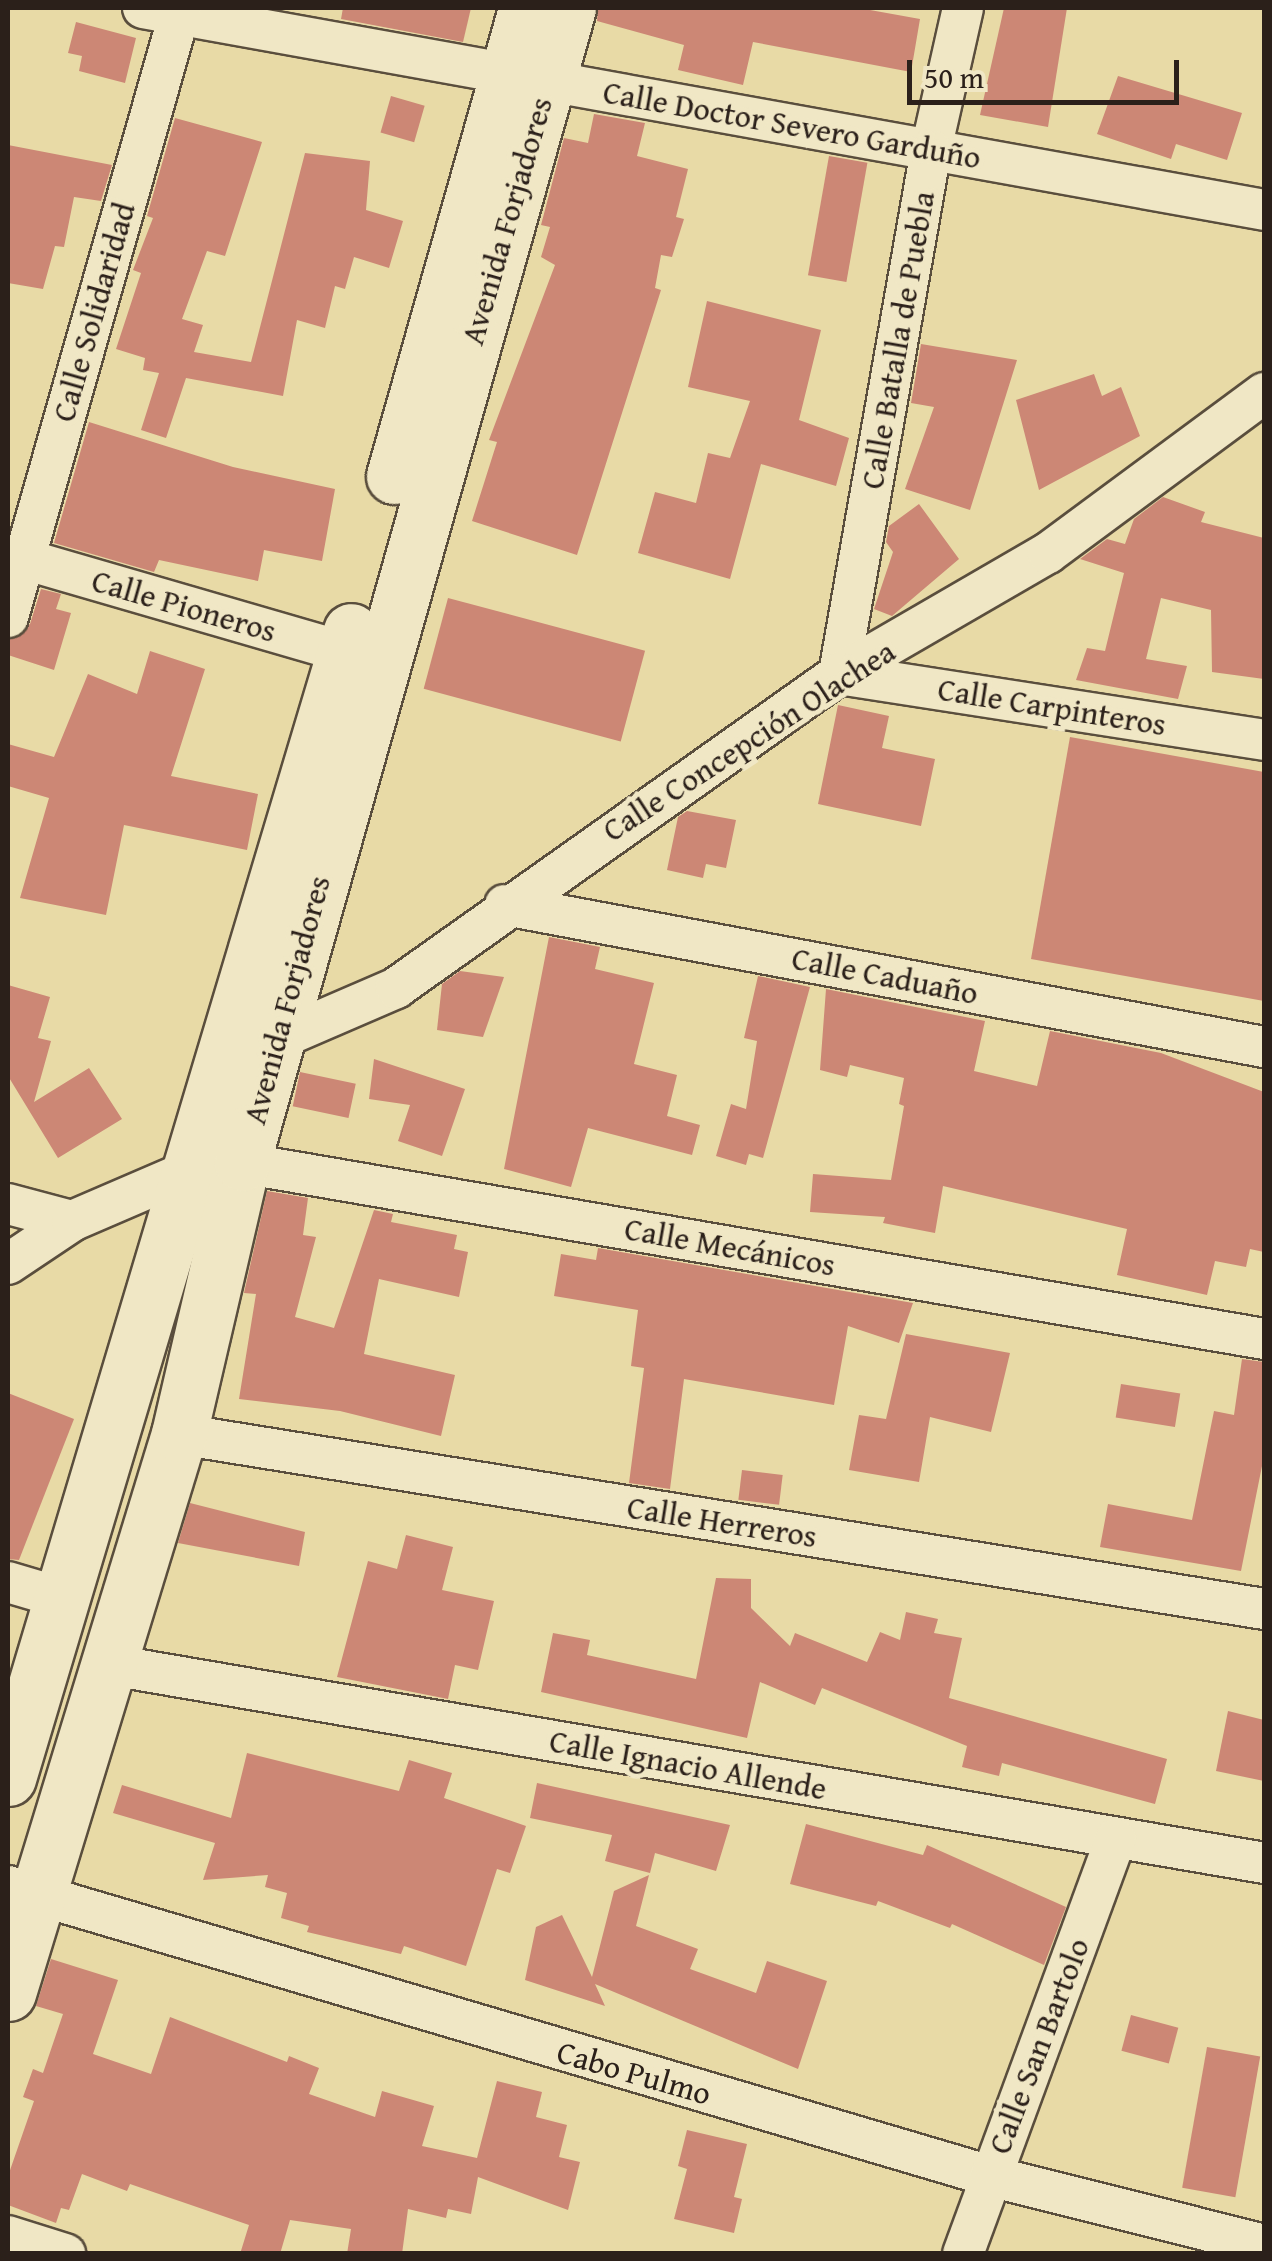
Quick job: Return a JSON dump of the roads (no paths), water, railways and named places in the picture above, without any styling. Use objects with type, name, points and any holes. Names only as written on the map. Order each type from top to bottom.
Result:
[{"type":"main road","name":"Avenida Forjadores","points":[[8,1778],[62,1598],[218,1166],[276,1040],[527,77],[526,8]]},
{"type":"main road","name":"Avenida Forjadores","points":[[8,1993],[22,1893],[111,1665],[179,1434],[218,1166],[345,652],[527,77],[568,8]]},
{"type":"street","name":"Calle Batalla de Puebla","points":[[840,674],[931,150],[963,8]]},
{"type":"street","name":"Calle Doctor Severo Garduño","points":[[168,10],[1264,210]]},
{"type":"street","name":"Calle Solidaridad","points":[[8,617],[168,10]]},
{"type":"street","name":"Calle Concepción Olachea","points":[[276,1040],[396,988],[505,904],[840,674],[999,586],[1257,404]]},
{"type":"street","name":"Calle Pioneros","points":[[24,559],[345,652]]},
{"type":"street","name":"Calle Carpinteros","points":[[840,674],[1264,740]]},
{"type":"street","name":"Calle Caduaño","points":[[505,904],[1264,1047]]},
{"type":"street","points":[[8,1264],[72,1221],[218,1166]]},
{"type":"street","name":"Calle Mecánicos","points":[[218,1166],[1264,1339]]},
{"type":"street","points":[[8,1204],[72,1221]]},
{"type":"street","name":"Calle Herreros","points":[[179,1434],[1264,1609]]},
{"type":"street","points":[[8,1582],[62,1598]]},
{"type":"street","name":"Calle Ignacio Allende","points":[[111,1665],[1264,1863]]},
{"type":"street","name":"Calle San Bartolo","points":[[963,2254],[1116,1839]]},
{"type":"street","name":"Cabo Pulmo","points":[[22,1893],[990,2176],[1264,2245]]},
{"type":"street","points":[[8,2236],[65,2254]]}]
